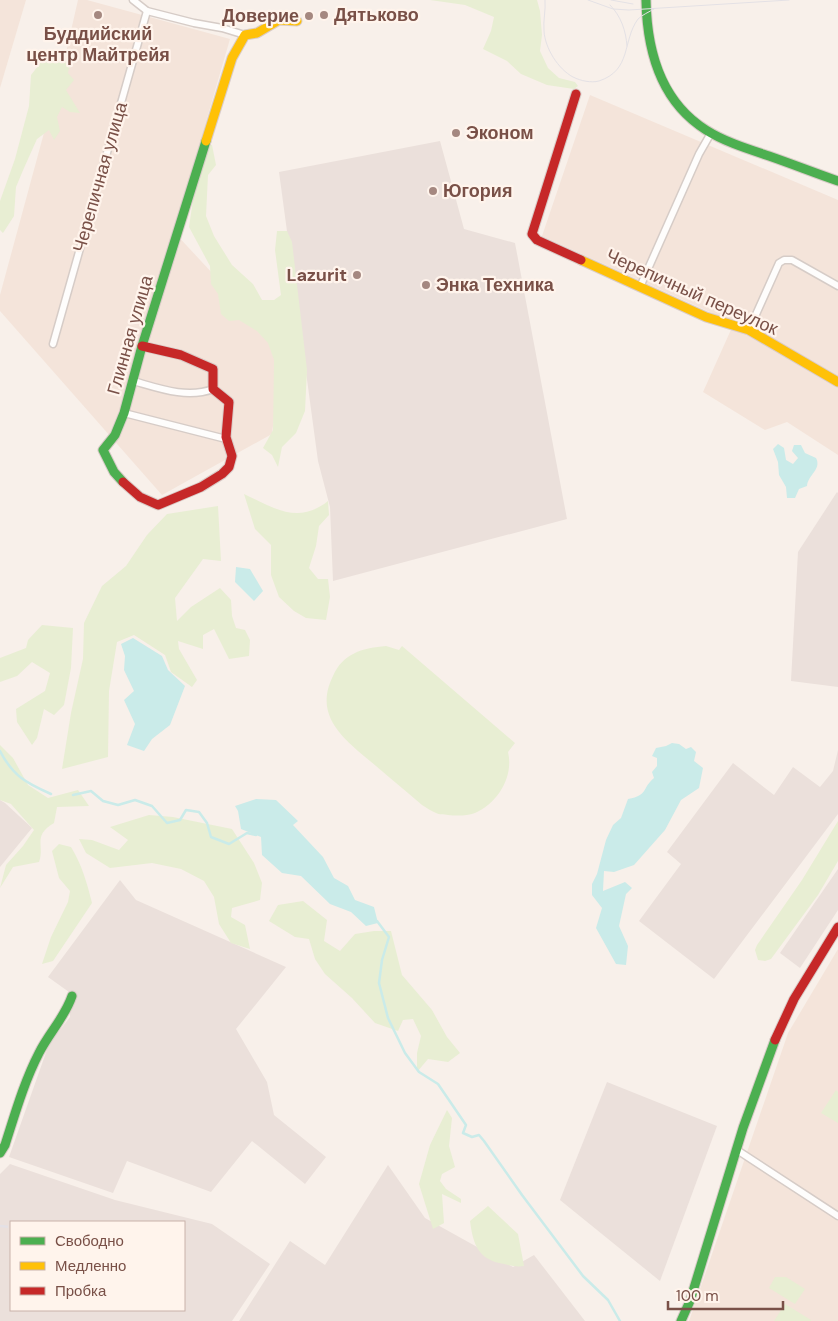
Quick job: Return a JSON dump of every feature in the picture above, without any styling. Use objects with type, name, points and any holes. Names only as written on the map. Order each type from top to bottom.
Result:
[{"type":"street","points":[[132,0],[147,11],[222,28],[245,36],[253,36],[262,32],[272,22],[284,19],[297,21]]},
{"type":"street","points":[[646,0],[654,63],[663,85],[684,114],[711,133],[737,146],[838,181]]},
{"type":"street","name":"Черепичная улица","points":[[52,344],[147,11]]},
{"type":"street","name":"Глинная улица","points":[[213,385],[228,402],[230,414],[226,439],[231,450],[232,460],[228,469],[220,477],[158,504],[152,504],[128,486],[114,472],[103,450],[115,435],[124,413],[142,346],[232,58],[245,36]]},
{"type":"street","name":"Черепичный переулок","points":[[576,94],[532,234],[537,240],[706,317],[748,330],[838,382]]},
{"type":"street","points":[[640,287],[699,154],[711,133]]},
{"type":"street","points":[[748,330],[779,263],[784,260],[792,260],[838,286]]},
{"type":"street","points":[[132,381],[175,392],[204,392],[213,385],[213,369],[209,366],[181,355],[142,346]]},
{"type":"street","points":[[124,413],[226,439]]},
{"type":"street","points":[[681,1321],[690,1301],[746,1120],[781,1024],[838,927]]},
{"type":"street","points":[[0,1153],[5,1145],[37,1056],[45,1041],[69,1008],[72,996]]},
{"type":"street","points":[[737,1150],[838,1216]]},
{"type":"shaded area","points":[[0,0],[26,0],[0,88]]},
{"type":"shaded area","points":[[78,0],[87,0],[230,39],[174,232],[282,348],[272,434],[162,495],[0,311],[0,295],[67,48]]},
{"type":"shaded area","points":[[590,95],[838,200],[838,455],[787,422],[765,430],[703,392],[734,323],[542,236]]},
{"type":"shaded area","points":[[440,141],[464,229],[515,243],[567,519],[333,581],[330,507],[318,461],[279,172]]},
{"type":"shaded area","points":[[837,492],[838,687],[791,681],[798,552]]},
{"type":"shaded area","points":[[838,750],[838,814],[714,979],[639,921],[681,864],[667,852],[733,763],[774,795],[793,767],[820,787],[833,771]]},
{"type":"shaded area","points":[[0,800],[32,828],[0,867]]},
{"type":"shaded area","points":[[838,869],[838,910],[800,968],[780,953]]},
{"type":"shaded area","points":[[120,880],[136,900],[286,967],[236,1029],[267,1082],[274,1115],[326,1157],[305,1184],[252,1141],[211,1192],[127,1161],[113,1193],[9,1157],[49,1044],[70,1017],[69,992],[48,977]]},
{"type":"shaded area","points":[[838,949],[838,1321],[689,1321],[788,1033]]},
{"type":"shaded area","points":[[607,1082],[717,1126],[660,1281],[560,1200]]},
{"type":"shaded area","points":[[10,1164],[115,1200],[212,1224],[270,1264],[232,1321],[0,1321],[0,1174]]},
{"type":"shaded area","points":[[388,1165],[425,1218],[513,1267],[534,1255],[585,1321],[239,1321],[290,1241],[325,1265]]},
{"type":"green space","points":[[430,0],[537,0],[542,35],[540,51],[548,68],[559,78],[575,82],[578,86],[574,89],[547,85],[521,74],[507,61],[483,49],[491,31],[494,17],[465,5]]},
{"type":"green space","points":[[68,51],[71,60],[68,73],[74,80],[66,90],[80,113],[70,112],[62,107],[57,117],[60,131],[54,140],[49,130],[37,139],[16,187],[14,216],[3,233],[0,230],[0,201],[15,159],[29,106],[31,75],[49,52]]},
{"type":"green space","points":[[207,144],[212,145],[216,165],[208,175],[206,216],[214,236],[232,265],[253,284],[262,300],[274,300],[281,295],[275,250],[277,231],[287,231],[292,242],[307,370],[305,411],[296,433],[282,447],[278,467],[272,455],[263,448],[273,430],[274,360],[268,343],[257,331],[239,320],[229,321],[221,314],[218,294],[211,284],[210,266],[189,227],[195,186]]},
{"type":"green space","points":[[244,494],[276,509],[296,513],[317,508],[328,501],[329,515],[319,526],[316,546],[309,568],[318,579],[328,579],[330,597],[326,620],[306,618],[294,611],[279,597],[271,575],[271,545],[255,529]]},
{"type":"green space","points":[[218,506],[221,561],[203,559],[175,598],[177,621],[191,607],[220,588],[231,600],[232,616],[236,628],[245,630],[250,640],[249,656],[229,659],[214,629],[203,635],[203,649],[178,641],[179,649],[197,680],[192,687],[171,672],[165,655],[134,635],[117,642],[109,691],[108,757],[62,769],[71,713],[83,659],[84,623],[102,586],[126,566],[147,535],[167,514]]},
{"type":"green space","points":[[42,625],[73,628],[71,668],[64,705],[54,715],[44,709],[37,738],[32,745],[17,722],[16,709],[45,691],[50,673],[32,662],[17,676],[0,682],[0,658],[26,648],[28,640]]},
{"type":"green space","points":[[386,646],[399,650],[402,646],[515,743],[508,752],[509,770],[502,788],[491,803],[475,813],[462,816],[437,814],[422,805],[344,738],[330,716],[327,704],[328,691],[337,668],[355,653],[369,648]]},
{"type":"green space","points":[[0,745],[13,758],[28,785],[48,798],[78,790],[89,806],[57,807],[54,823],[43,832],[41,837],[39,862],[13,867],[0,888],[6,865],[34,830],[11,804],[0,800]]},
{"type":"green space","points":[[149,815],[173,817],[232,829],[254,863],[262,883],[260,900],[232,908],[231,917],[245,925],[250,949],[231,943],[219,924],[214,897],[204,881],[181,869],[152,863],[110,868],[86,853],[79,839],[92,840],[119,850],[128,840],[110,827]]},
{"type":"green space","points":[[838,821],[838,861],[818,895],[771,959],[765,961],[758,960],[755,950],[757,945],[802,880]]},
{"type":"green space","points":[[59,844],[71,847],[75,854],[84,874],[92,903],[53,961],[42,964],[51,937],[68,902],[70,891],[59,878],[52,851]]},
{"type":"green space","points":[[303,901],[327,920],[324,941],[340,951],[355,934],[391,931],[402,975],[432,1010],[447,1037],[460,1053],[448,1062],[428,1059],[417,1072],[417,1053],[421,1036],[413,1019],[403,1020],[398,1031],[375,1023],[352,998],[325,974],[315,959],[309,939],[295,937],[269,921],[278,905]]},
{"type":"green space","points":[[836,1090],[838,1092],[838,1123],[821,1113]]},
{"type":"green space","points":[[447,1110],[452,1118],[449,1146],[455,1167],[442,1174],[440,1181],[446,1189],[461,1199],[461,1203],[442,1194],[444,1223],[433,1229],[419,1184],[430,1145]]},
{"type":"green space","points":[[488,1206],[518,1234],[524,1266],[495,1262],[488,1259],[478,1250],[470,1221]]},
{"type":"green space","points":[[775,1277],[786,1277],[805,1289],[795,1304],[769,1288]]},
{"type":"green space","points":[[785,1304],[811,1320],[811,1321],[774,1321]]},
{"type":"water","points":[[778,444],[784,448],[786,460],[793,464],[798,458],[792,451],[794,445],[801,445],[805,453],[816,458],[816,469],[807,486],[799,489],[795,498],[787,498],[786,487],[779,475],[778,462],[773,449]]},
{"type":"water","points":[[236,567],[250,569],[263,591],[254,601],[235,582]]},
{"type":"water","points":[[133,638],[162,656],[168,670],[185,686],[170,725],[152,739],[144,751],[127,745],[135,724],[124,700],[134,691],[124,670],[125,656],[121,644]]},
{"type":"water","points":[[672,743],[679,744],[686,749],[691,747],[696,752],[694,761],[703,768],[699,788],[681,800],[665,830],[634,865],[614,872],[604,871],[603,891],[625,882],[632,888],[626,894],[619,926],[628,946],[626,965],[616,964],[596,928],[602,908],[592,895],[592,884],[597,874],[606,840],[613,825],[621,818],[628,799],[639,796],[654,778],[652,772],[657,766],[657,758],[652,756],[656,748]]},
{"type":"water","points":[[256,799],[276,800],[298,821],[293,825],[323,857],[334,878],[348,886],[355,900],[374,907],[378,923],[366,926],[351,912],[330,904],[301,876],[282,873],[262,855],[261,837],[241,829],[238,811],[235,806]]},
{"type":"waterway","points":[[0,751],[15,773],[34,786],[51,794]]},
{"type":"waterway","points":[[73,795],[91,791],[103,801],[118,805],[135,800],[152,806],[167,823],[180,820],[186,810],[199,812],[207,823],[211,837],[229,844],[247,833],[256,835]]},
{"type":"waterway","points":[[377,921],[389,937],[382,960],[379,983],[388,1018],[405,1053],[419,1072],[438,1084],[466,1125],[463,1133],[472,1137],[479,1135],[484,1141],[583,1276],[608,1300],[620,1321]]},
{"type":"tram line","points":[[545,0],[544,31],[553,57],[567,73],[589,82],[599,81],[617,70],[622,62],[630,36],[638,19],[654,9]]},
{"type":"tram line","points":[[588,0],[613,9],[629,10],[789,0]]},
{"type":"tram line","points":[[611,0],[633,4]]},
{"type":"tram line","points":[[610,5],[622,24],[627,46]]},
{"type":"railway","points":[[0,1226],[10,1227]]},
{"type":"traffic: fast","points":[[646,0],[649,38],[659,73],[677,105],[690,118],[706,130],[729,142],[838,181]]},
{"type":"traffic: fast","points":[[123,482],[114,472],[103,450],[115,435],[124,413],[142,346],[206,141]]},
{"type":"traffic: fast","points":[[0,1153],[5,1145],[20,1098],[34,1064],[72,996]]},
{"type":"traffic: fast","points":[[681,1321],[690,1301],[743,1128],[775,1040]]},
{"type":"traffic: slow","points":[[206,141],[232,58],[245,35],[257,33],[279,20],[297,21]]},
{"type":"traffic: slow","points":[[581,260],[706,317],[749,330],[838,382]]},
{"type":"traffic: jam","points":[[576,94],[532,234],[537,240],[581,260]]},
{"type":"traffic: jam","points":[[123,482],[140,497],[158,505],[201,487],[222,474],[229,467],[232,456],[226,437],[229,402],[213,389],[213,369],[181,355],[142,346]]},
{"type":"traffic: jam","points":[[775,1040],[794,999],[838,927]]},
{"type":"place","name":"Буддийский центр Майтрейя","points":[[98,15]]},
{"type":"place","name":"Дятьково","points":[[324,15]]},
{"type":"place","name":"Доверие","points":[[309,16]]},
{"type":"place","name":"Эконом","points":[[456,133]]},
{"type":"place","name":"Югория","points":[[433,191]]},
{"type":"place","name":"Lazurit","points":[[357,275]]},
{"type":"place","name":"Энка Техника","points":[[426,285]]}]
